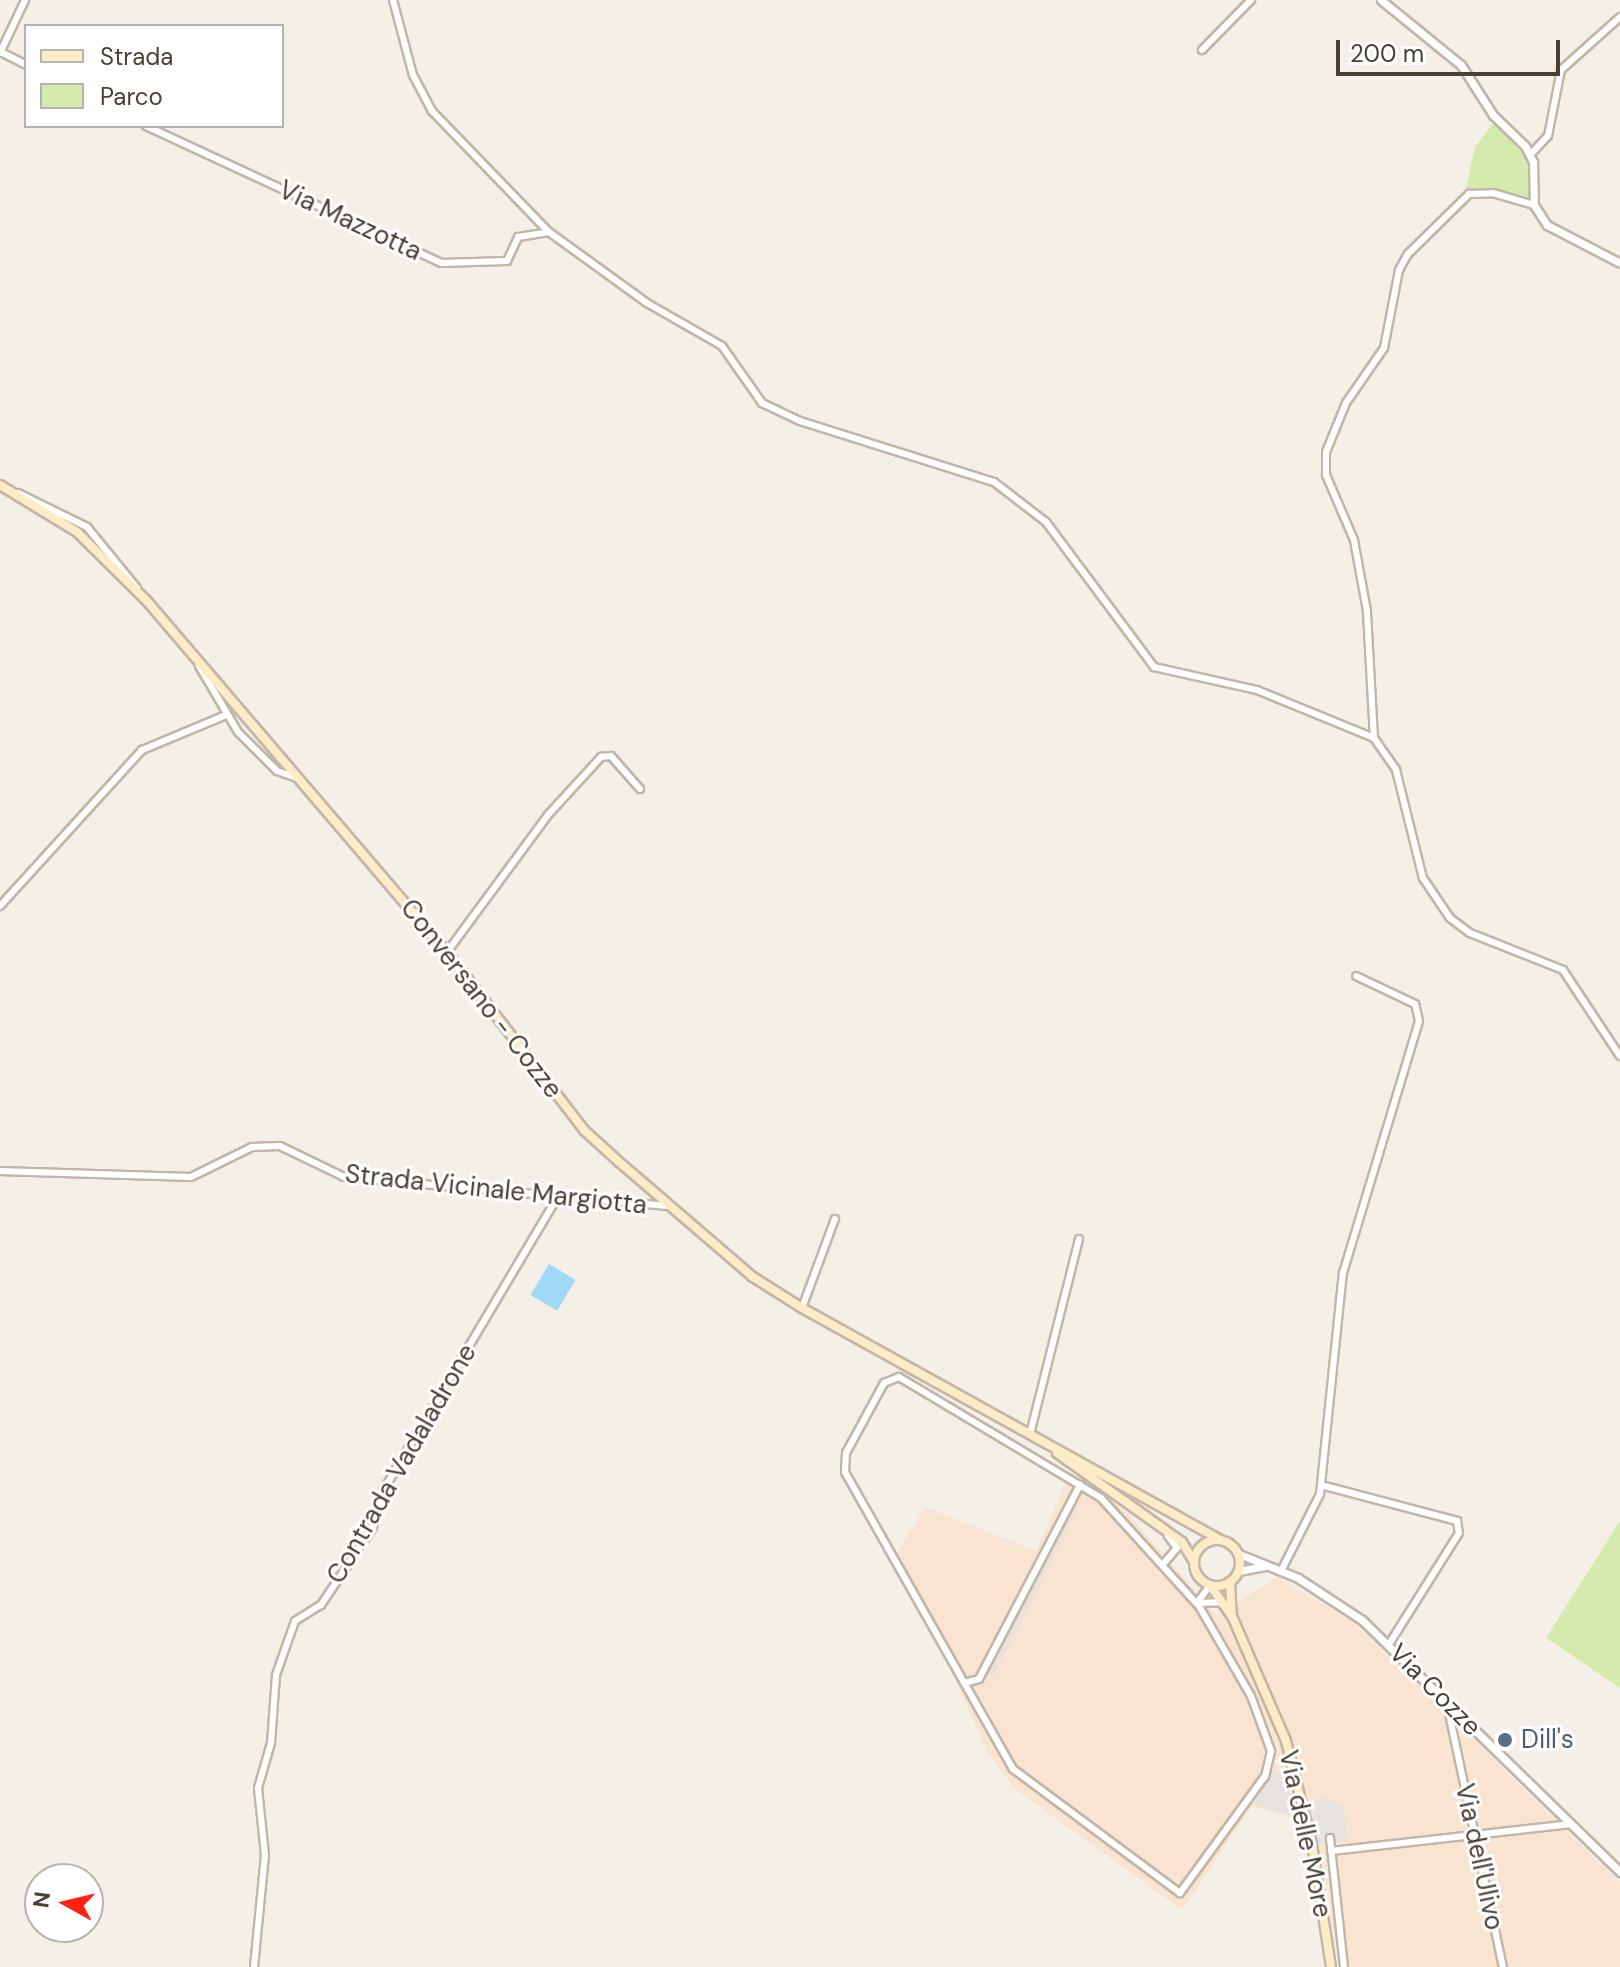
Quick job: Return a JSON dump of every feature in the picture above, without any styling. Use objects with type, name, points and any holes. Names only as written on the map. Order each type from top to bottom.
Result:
[{"type":"main road","name":"Conversano - Cozze","points":[[0,485],[77,532],[146,600],[447,952],[584,1130],[753,1277],[802,1308],[1030,1434]]},
{"type":"main road","points":[[1030,1434],[1112,1489],[1182,1542],[1232,1616]]},
{"type":"main road","points":[[1030,1434],[1219,1539],[1239,1554],[1239,1571],[1230,1582],[1210,1585]]},
{"type":"main road","points":[[1194,1562],[1204,1543],[1219,1539]]},
{"type":"main road","points":[[1230,1582],[1232,1616]]},
{"type":"main road","name":"Via delle More","points":[[1232,1616],[1300,1787],[1331,1967]]},
{"type":"street","points":[[24,64],[0,52],[25,0]]},
{"type":"street","points":[[393,0],[426,105],[549,232],[647,303],[713,339],[753,393],[774,410],[994,482],[1046,522],[1149,665],[1257,690],[1374,738]]},
{"type":"street","points":[[1202,50],[1251,0]]},
{"type":"street","points":[[1381,0],[1461,65],[1493,115],[1530,155],[1534,205],[1547,225],[1620,263]]},
{"type":"street","points":[[1530,155],[1548,136],[1561,70],[1620,17]]},
{"type":"street","name":"Via Mazzotta","points":[[150,128],[441,263],[507,261],[518,237],[549,232]]},
{"type":"street","points":[[1534,205],[1493,193],[1469,194],[1408,254],[1399,270],[1384,348],[1346,403],[1326,452],[1331,494],[1354,540],[1367,611],[1374,738],[1396,770],[1423,878],[1450,918],[1470,933],[1563,970],[1620,1056]]},
{"type":"street","points":[[197,661],[226,715],[264,760],[284,776],[303,780]]},
{"type":"street","points":[[0,906],[142,750],[226,715]]},
{"type":"street","points":[[447,952],[540,825],[601,757],[611,756],[640,789]]},
{"type":"street","points":[[1281,1571],[1321,1485],[1343,1273],[1399,1101],[1420,1012],[1356,976]]},
{"type":"street","name":"Strada Vicinale Margiotta","points":[[0,1171],[191,1177],[252,1147],[280,1146],[344,1177],[556,1200],[672,1207]]},
{"type":"street","name":"Contrada Vadaladrone","points":[[254,1967],[265,1855],[258,1788],[271,1743],[276,1675],[295,1621],[321,1605],[373,1527],[383,1491],[556,1200]]},
{"type":"street","points":[[802,1308],[835,1219]]},
{"type":"street","points":[[1030,1434],[1079,1239]]},
{"type":"street","points":[[905,1377],[1080,1485],[1101,1498],[1164,1563],[1197,1603],[1251,1696],[1271,1751],[1265,1776],[1180,1893],[1024,1780],[1003,1753],[968,1682],[956,1671],[845,1472],[846,1453],[884,1383],[905,1377]]},
{"type":"street","points":[[968,1682],[979,1679],[1080,1485]]},
{"type":"street","points":[[1321,1485],[1431,1509],[1457,1521],[1459,1533],[1389,1644]]},
{"type":"street","points":[[1112,1489],[1174,1541],[1176,1555],[1164,1563]]},
{"type":"street","name":"Via Cozze","points":[[1239,1554],[1323,1592],[1389,1644],[1620,1869]]},
{"type":"street","points":[[1239,1571],[1267,1565]]},
{"type":"street","points":[[1197,1603],[1210,1585]]},
{"type":"street","points":[[1197,1603],[1221,1602]]},
{"type":"street","name":"Via dell'Ulivo","points":[[1446,1700],[1503,1967]]},
{"type":"street","points":[[1331,1851],[1571,1824]]},
{"type":"street","points":[[1330,1838],[1344,1967]]},
{"type":"shaded area","points":[[1078,1474],[1128,1514],[1217,1616],[1277,1577],[1354,1623],[1620,1883],[1620,1967],[1339,1967],[1322,1859],[1297,1819],[1252,1806],[1182,1910],[1015,1789],[988,1753],[898,1552],[925,1507],[1036,1551],[1064,1487]]},
{"type":"shaded area","points":[[1074,1504],[1079,1506],[992,1678],[987,1673]]},
{"type":"shaded area","points":[[1273,1771],[1287,1775],[1296,1817],[1254,1804]]},
{"type":"shaded area","points":[[1319,1797],[1343,1805],[1348,1841],[1319,1845],[1313,1809]]},
{"type":"green space","points":[[1495,121],[1523,151],[1531,171],[1529,198],[1494,188],[1465,193],[1475,147]]},
{"type":"green space","points":[[1620,1521],[1620,1688],[1546,1638]]},
{"type":"water","points":[[549,1264],[576,1280],[557,1311],[530,1295]]},
{"type":"place","name":"Dill's","points":[[1505,1740]]}]
